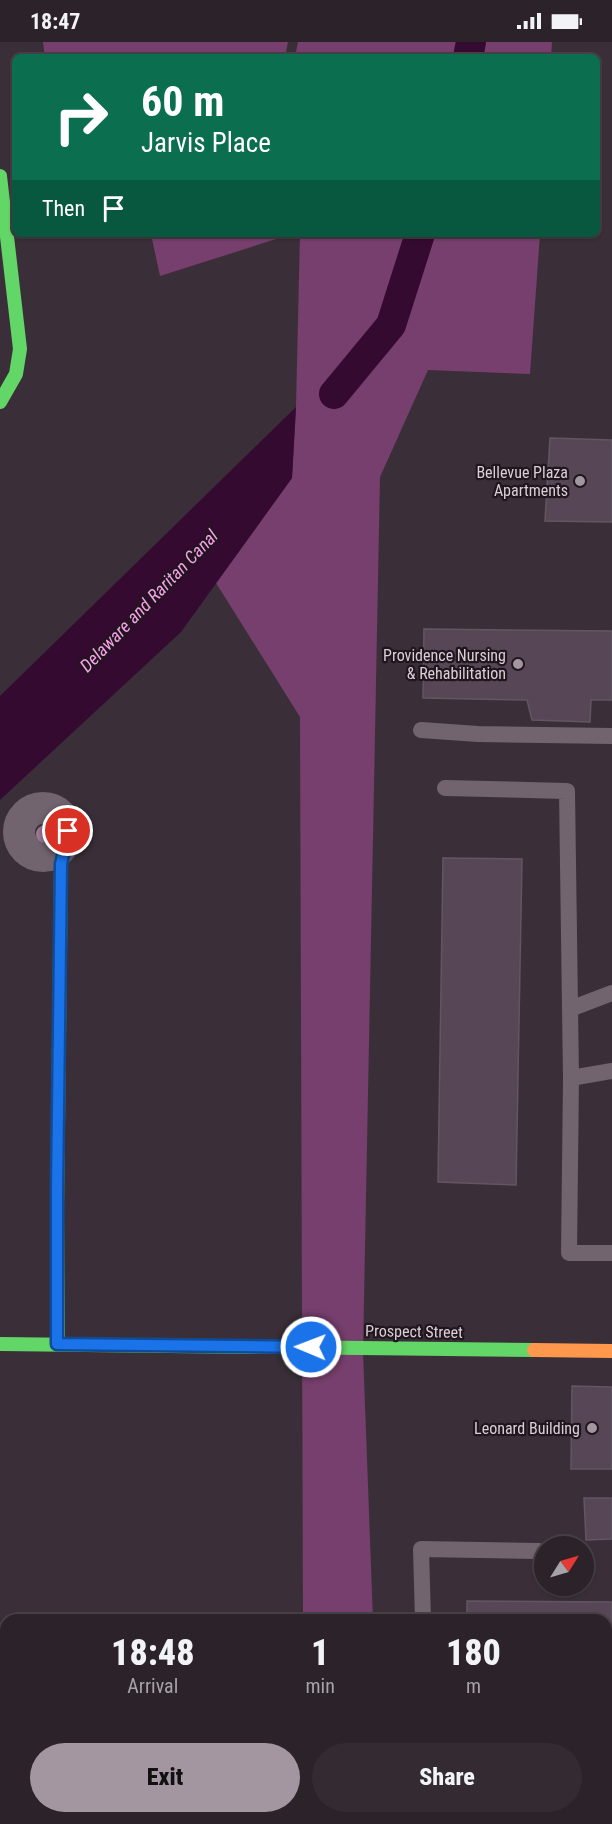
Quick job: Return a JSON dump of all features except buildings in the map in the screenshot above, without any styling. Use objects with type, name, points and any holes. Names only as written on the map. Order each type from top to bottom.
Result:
[{"type":"street","points":[[0,176],[20,349],[16,374],[0,402]]},
{"type":"street","points":[[57,1344],[60,911],[63,847]]},
{"type":"street","name":"Prospect Street","points":[[0,1344],[612,1351]]},
{"type":"lane","points":[[421,730],[478,734],[612,736]]},
{"type":"lane","points":[[445,788],[567,791],[571,1078],[569,1252],[612,1253]]},
{"type":"lane","points":[[570,1009],[612,993]]},
{"type":"lane","points":[[571,1078],[612,1071]]},
{"type":"lane","points":[[423,1614],[421,1549],[534,1551]]},
{"type":"shaded area","points":[[43,42],[288,42],[286,54],[45,54]]},
{"type":"shaded area","points":[[298,42],[552,42],[551,54],[296,54]]},
{"type":"shaded area","points":[[152,237],[283,237],[160,276]]},
{"type":"shaded area","points":[[300,237],[540,237],[530,374],[428,370],[380,477],[363,1351],[373,1614],[303,1614],[300,717],[216,583],[292,478]]},
{"type":"water","points":[[296,407],[292,478],[181,632],[0,800],[0,696]]},
{"type":"waterway","name":"Delaware and Raritan Canal","points":[[469,54],[471,42]]},
{"type":"waterway","name":"Delaware and Raritan Canal","points":[[334,394],[391,325],[419,237]]},
{"type":"traffic: fast","points":[[0,176],[20,349],[16,374],[0,402]]},
{"type":"traffic: fast","points":[[58,1344],[57,1213],[63,847]]},
{"type":"traffic: fast","points":[[0,1344],[534,1350]]},
{"type":"traffic: slow","points":[[534,1350],[612,1351]]},
{"type":"place","name":"Bellevue Plaza Apartments","points":[[580,481]]},
{"type":"place","name":"Providence Nursing & Rehabilitation","points":[[518,664]]},
{"type":"place","name":"Leonard Building","points":[[592,1428]]},
{"type":"route","points":[[68,831],[61,864],[57,1344],[311,1347]]}]
